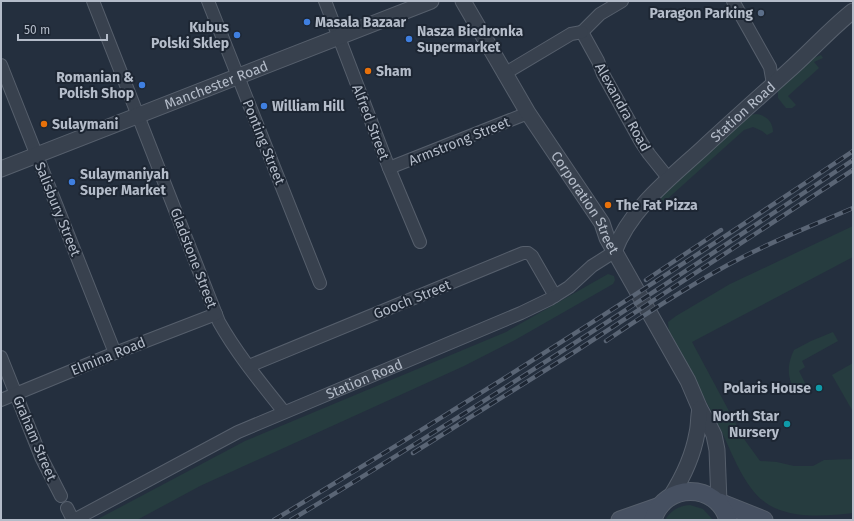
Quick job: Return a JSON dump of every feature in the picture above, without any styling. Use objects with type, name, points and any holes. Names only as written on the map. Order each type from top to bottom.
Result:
[{"type":"main road","points":[[620,520],[661,507],[684,492],[699,492],[718,502],[764,520]]},
{"type":"main road","points":[[718,502],[724,510],[728,520]]},
{"type":"street","name":"Gladstone Street","points":[[93,1],[216,314],[226,334],[284,412]]},
{"type":"street","name":"Ponting Street","points":[[208,1],[320,282]]},
{"type":"street","name":"Alfred Street","points":[[325,1],[389,168],[420,242]]},
{"type":"street","name":"Manchester Road","points":[[1,170],[431,1]]},
{"type":"street","name":"Corporation Street","points":[[463,1],[528,113],[602,223],[607,238],[622,267],[688,381],[700,409],[714,435],[717,450],[718,502]]},
{"type":"street","points":[[504,74],[571,34],[582,32],[600,14],[622,1]]},
{"type":"street","points":[[733,1],[769,65],[772,72],[773,84]]},
{"type":"street","name":"Station Road","points":[[74,520],[238,432],[516,316],[569,287],[592,266],[614,252],[622,233],[634,216],[669,179],[822,37],[853,11]]},
{"type":"street","name":"Alexandra Road","points":[[582,32],[598,61],[603,74],[648,154],[669,179]]},
{"type":"street","name":"Salisbury Street","points":[[1,65],[115,353]]},
{"type":"street","name":"Armstrong Street","points":[[389,168],[528,113]]},
{"type":"street","name":"Station Road","points":[[602,223],[611,224],[634,216]]},
{"type":"street","name":"Station Road","points":[[622,267],[634,216]]},
{"type":"street","name":"Gooch Street","points":[[249,366],[523,253],[528,253],[532,256],[555,296]]},
{"type":"street","name":"Elmina Road","points":[[1,400],[115,353],[216,314]]},
{"type":"street","name":"Graham Street","points":[[1,357],[41,457],[61,496]]},
{"type":"street","name":"Corporation Street","points":[[661,507],[682,477],[692,454],[698,432],[700,409]]},
{"type":"street","points":[[67,508],[74,520]]},
{"type":"green space","points":[[821,55],[823,58],[814,62],[819,68],[788,96],[796,105],[792,108],[786,108],[778,98],[778,89],[806,61]]},
{"type":"green space","points":[[756,114],[766,117],[772,125],[773,132],[767,135],[753,127],[744,130],[654,211],[650,207],[687,168],[750,115]]},
{"type":"green space","points":[[853,226],[853,257],[692,342],[744,439],[760,461],[777,462],[794,466],[813,466],[824,460],[853,459],[853,513],[810,515],[789,513],[769,505],[761,499],[747,482],[716,419],[669,333],[668,322],[730,284]]},
{"type":"green space","points":[[608,274],[614,276],[615,280],[613,284],[515,340],[464,366],[200,486],[137,520],[96,520],[245,441],[506,332]]},
{"type":"green space","points":[[833,332],[838,341],[802,361],[805,367],[799,371],[805,383],[794,390],[789,375],[789,365],[794,350]]},
{"type":"green space","points":[[853,363],[853,410],[852,410],[832,375]]},
{"type":"green space","points":[[690,505],[703,509],[713,520],[665,520],[676,509],[682,506]]},
{"type":"railway","points":[[274,520],[420,431],[566,339],[853,151]]},
{"type":"railway","points":[[291,520],[433,433],[574,343],[853,160]]},
{"type":"railway","points":[[413,453],[576,351],[853,170]]},
{"type":"railway","points":[[606,341],[672,297],[724,267],[768,244],[853,208]]},
{"type":"railway","points":[[646,280],[721,230]]},
{"type":"place","name":"Paragon Parking","points":[[761,13]]},
{"type":"place","name":"Masala Bazaar","points":[[307,22]]},
{"type":"place","name":"Kubus Polski Sklep","points":[[237,35]]},
{"type":"place","name":"Nasza Biedronka Supermarket","points":[[409,39]]},
{"type":"place","name":"Sham","points":[[368,71]]},
{"type":"place","name":"Romanian & Polish Shop","points":[[142,85]]},
{"type":"place","name":"William Hill","points":[[264,106]]},
{"type":"place","name":"Sulaymani","points":[[44,124]]},
{"type":"place","name":"Sulaymaniyah Super Market","points":[[72,182]]},
{"type":"place","name":"The Fat Pizza","points":[[608,205]]},
{"type":"place","name":"Polaris House","points":[[819,388]]},
{"type":"place","name":"North Star Nursery","points":[[787,424]]}]
